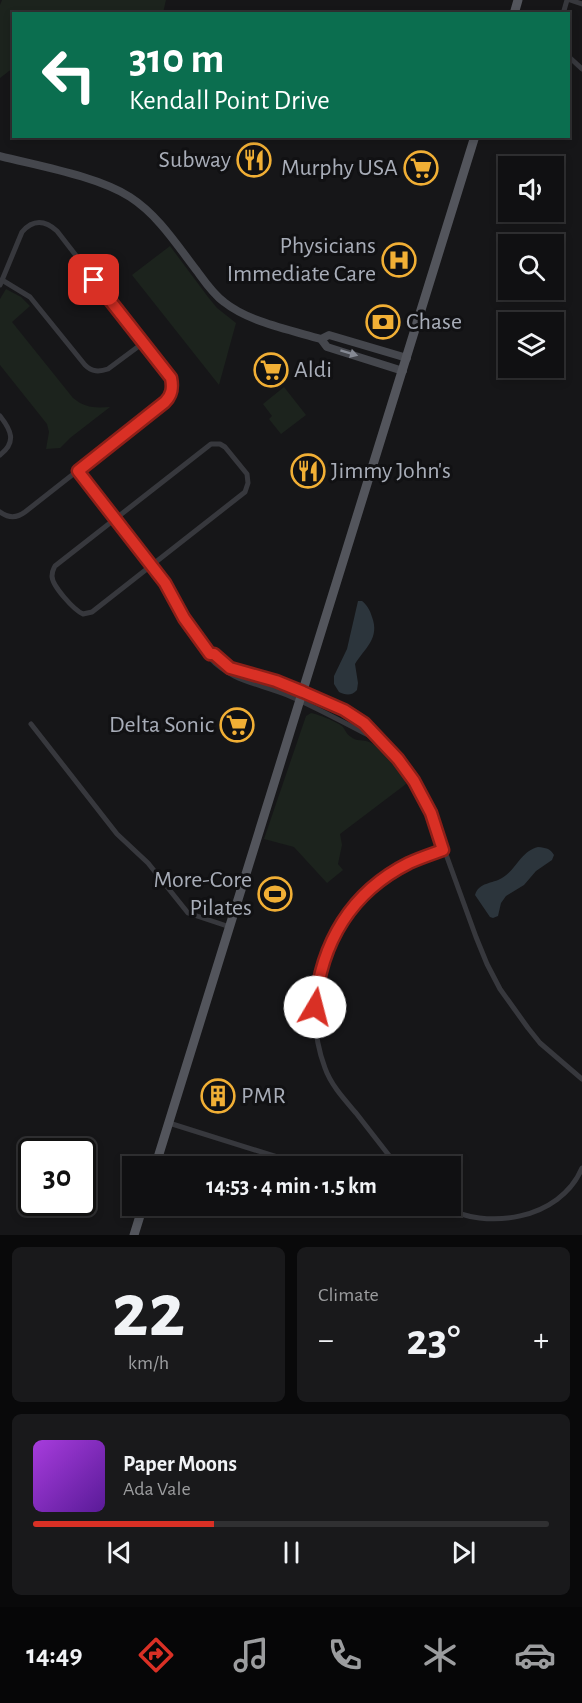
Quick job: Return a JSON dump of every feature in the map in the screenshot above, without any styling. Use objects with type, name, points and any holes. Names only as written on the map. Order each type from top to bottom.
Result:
[{"type":"main road","points":[[158,1156],[475,138]]},
{"type":"main road","points":[[134,1235],[139,1216]]},
{"type":"street","points":[[568,0],[582,4]]},
{"type":"street","points":[[570,58],[582,69]]},
{"type":"street","points":[[0,156],[92,180],[130,197],[169,234],[222,301],[235,310],[255,319],[321,339],[327,347],[403,370]]},
{"type":"street","points":[[0,512],[10,517],[22,514],[163,404],[171,394],[172,386],[171,378],[57,231],[41,222],[26,227],[1,283],[30,297],[92,371],[108,369],[143,343]]},
{"type":"street","points":[[321,339],[329,335],[407,358]]},
{"type":"street","points":[[0,416],[11,435],[8,448],[0,455]]},
{"type":"street","points":[[220,444],[228,450],[247,474],[249,483],[247,489],[151,566],[92,612],[83,614],[74,610],[52,578],[53,570],[58,564],[114,519],[208,445],[220,444]]},
{"type":"street","points":[[78,471],[165,583],[184,618],[210,654],[214,654],[228,671],[354,716],[364,723],[398,759],[414,781],[431,813],[487,964],[501,990],[540,1043],[582,1079]]},
{"type":"street","points":[[228,671],[276,681],[380,740]]},
{"type":"street","points":[[31,724],[117,834],[148,864],[188,913],[230,927]]},
{"type":"street","points":[[389,1156],[333,1084],[325,1068],[315,1026],[317,987],[323,962],[333,939],[344,917],[358,900],[387,876],[410,863],[443,850]]},
{"type":"street","points":[[169,1123],[274,1156]]},
{"type":"street","points":[[461,1215],[484,1219],[504,1219],[542,1208],[561,1197],[573,1184],[582,1168]]},
{"type":"shaded area","points":[[2,0],[166,0],[163,12],[12,12],[12,69],[0,78],[0,5]]},
{"type":"shaded area","points":[[170,246],[217,308],[236,323],[219,385],[132,275]]},
{"type":"shaded area","points":[[6,289],[21,297],[30,306],[12,322],[73,398],[90,407],[110,407],[60,448],[46,449],[49,432],[47,424],[0,365],[0,299]]},
{"type":"shaded area","points":[[284,387],[306,415],[281,434],[269,419],[272,416],[263,404]]},
{"type":"shaded area","points":[[358,601],[362,601],[369,610],[374,631],[373,637],[355,664],[357,690],[346,694],[339,692],[334,684],[334,676],[347,649]]},
{"type":"shaded area","points":[[311,713],[336,722],[353,739],[369,742],[380,749],[397,766],[406,784],[340,834],[342,845],[338,864],[343,870],[327,883],[294,847],[264,839],[306,716]]},
{"type":"shaded area","points":[[538,847],[551,851],[554,855],[552,860],[536,871],[524,885],[506,896],[501,903],[498,916],[490,917],[475,895],[477,891],[483,885],[507,875],[527,852]]},
{"type":"place","name":"Subway","points":[[254,160]]},
{"type":"place","name":"Murphy USA","points":[[421,168]]},
{"type":"place","name":"Physicians Immediate Care","points":[[399,260]]},
{"type":"place","name":"Chase","points":[[383,322]]},
{"type":"place","name":"Aldi","points":[[271,370]]},
{"type":"place","name":"Jimmy John's","points":[[308,471]]},
{"type":"place","name":"Delta Sonic","points":[[237,725]]},
{"type":"place","name":"More-Core Pilates","points":[[275,894]]},
{"type":"place","name":"PMR","points":[[218,1096]]},
{"type":"route","points":[[94,280],[171,378],[172,389],[165,402],[78,471],[165,583],[184,618],[210,654],[214,654],[230,668],[276,681],[344,710],[376,734],[398,759],[423,795],[443,850],[410,863],[387,876],[358,900],[343,919],[323,962],[315,1007]]}]
